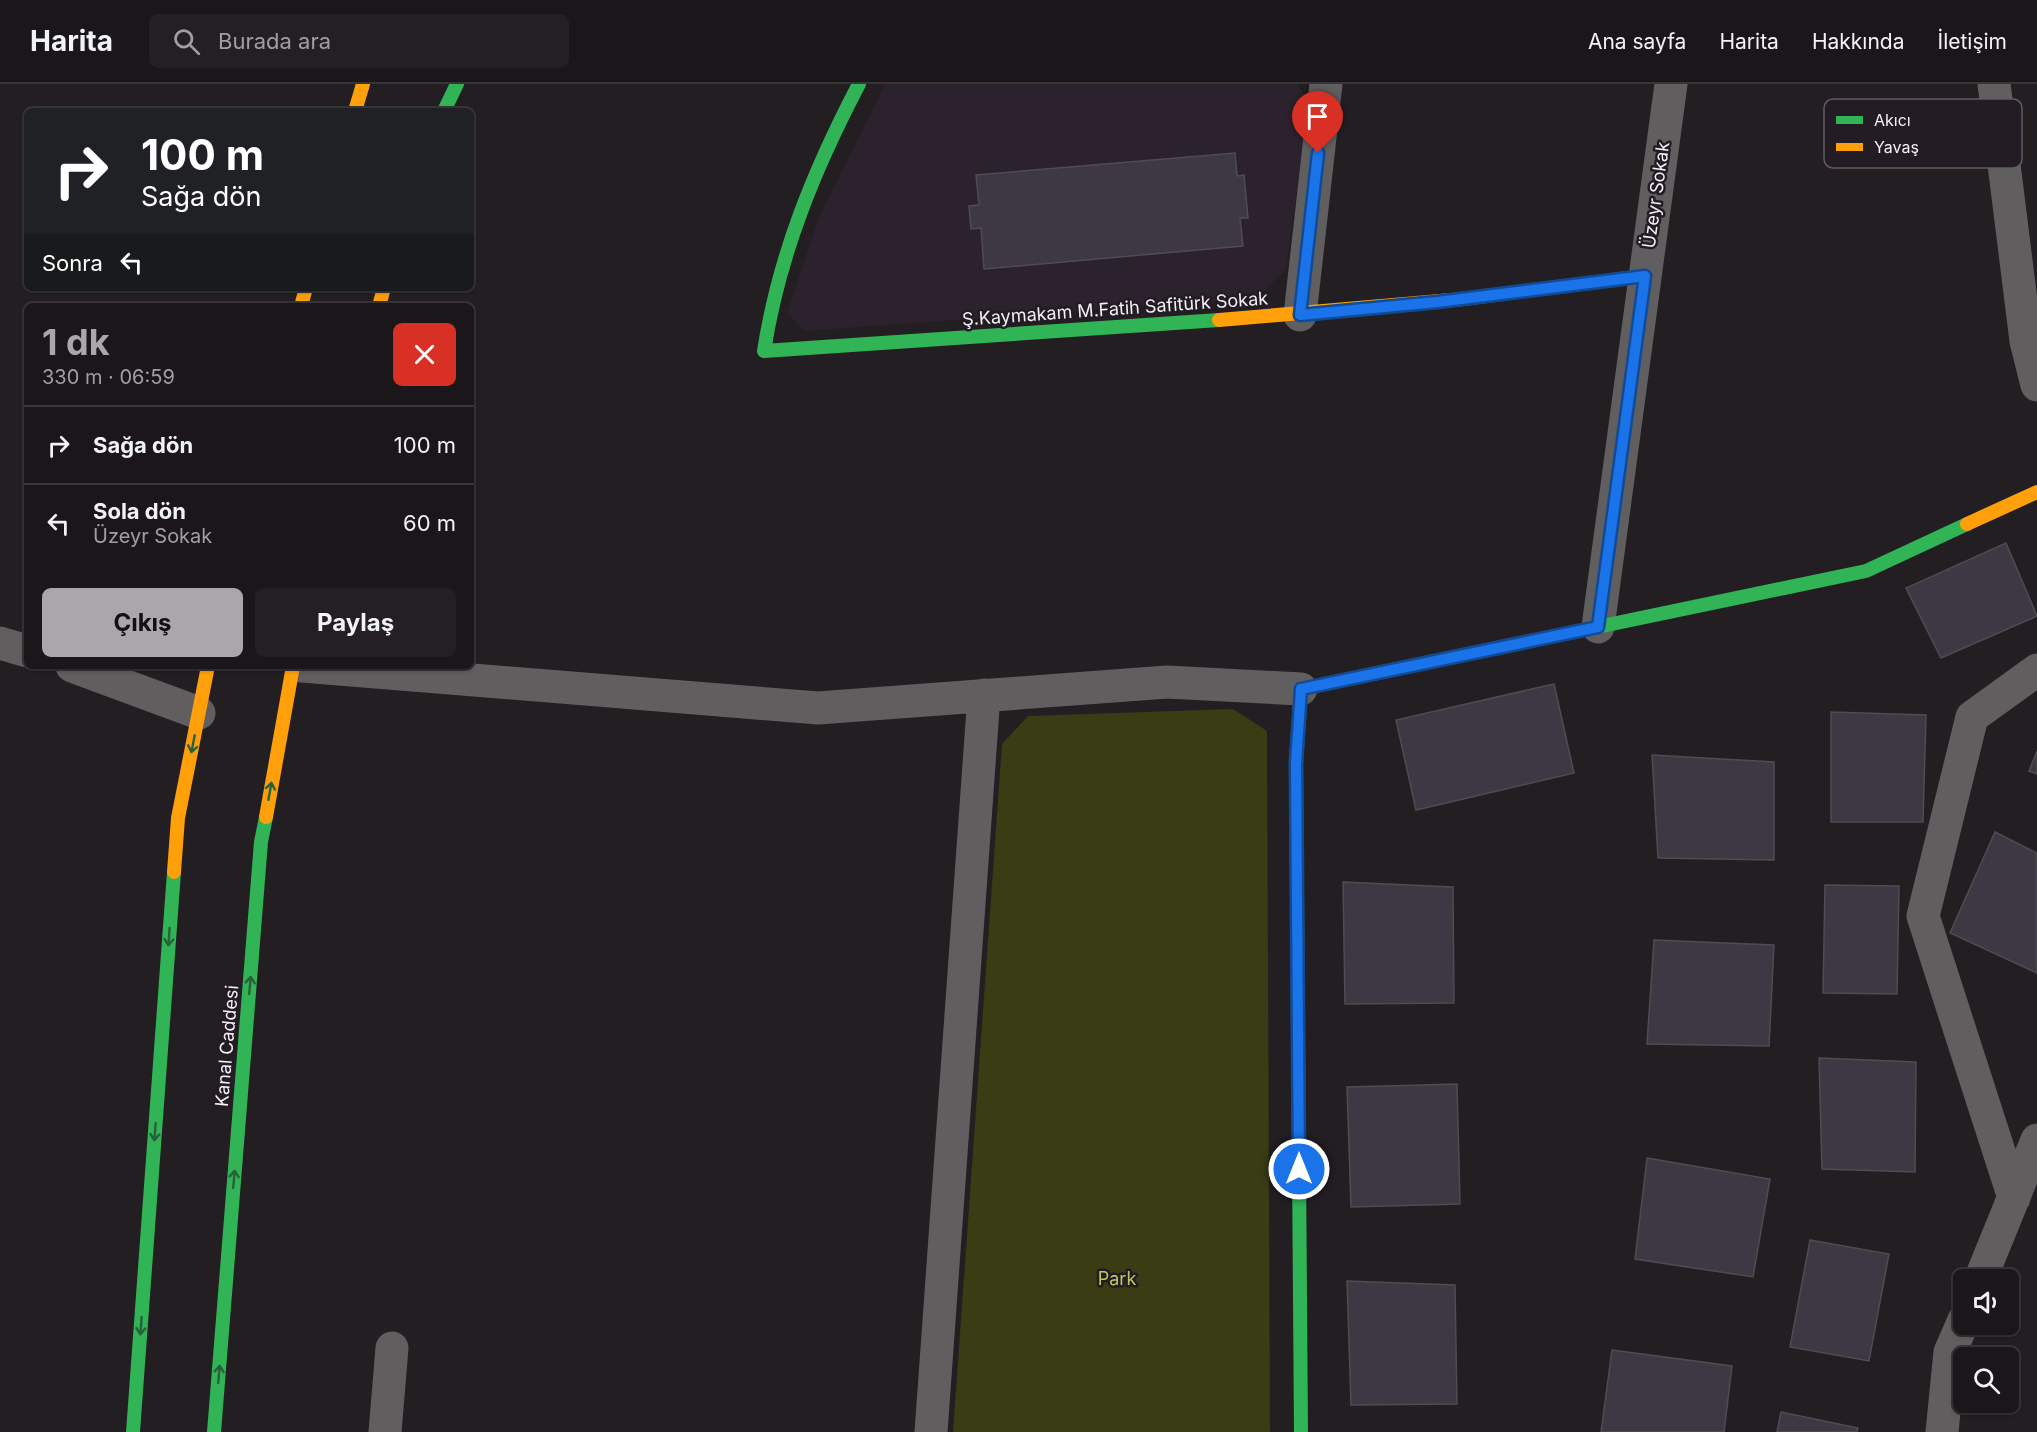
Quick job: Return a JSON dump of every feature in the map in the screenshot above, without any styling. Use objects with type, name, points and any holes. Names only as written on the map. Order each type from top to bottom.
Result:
[{"type":"street","points":[[356,108],[363,84]]},
{"type":"street","points":[[445,108],[457,84]]},
{"type":"street","name":"Ş.Kaymakam M.Fatih Safitürk Sokak","points":[[859,84],[830,140],[783,256],[769,311],[765,351],[1300,315],[1437,302],[1645,276]]},
{"type":"street","points":[[1300,315],[1326,84]]},
{"type":"street","name":"Üzeyr Sokak","points":[[1598,627],[1671,84]]},
{"type":"street","points":[[1994,84],[1996,99]]},
{"type":"street","points":[[2004,168],[2026,341],[2037,385]]},
{"type":"street","points":[[339,669],[818,708],[1167,682],[1301,689],[1866,571],[2037,492]]},
{"type":"street","points":[[0,643],[24,650]]},
{"type":"street","points":[[80,669],[199,713]]},
{"type":"street","points":[[133,1432],[178,818],[207,669]]},
{"type":"street","name":"Kanal Caddesi","points":[[214,1432],[261,842],[292,669]]},
{"type":"street","points":[[2013,1198],[1923,916],[1972,717],[2037,670]]},
{"type":"street","points":[[1301,689],[1296,763],[1301,1432]]},
{"type":"street","points":[[931,1432],[984,695]]},
{"type":"street","points":[[1984,1269],[2037,1140]]},
{"type":"street","points":[[1942,1432],[1950,1352],[1957,1335]]},
{"type":"street","points":[[385,1432],[392,1347]]},
{"type":"shaded area","points":[[885,84],[1297,84],[1309,102],[1286,269],[1257,298],[804,331],[787,313],[819,217]]},
{"type":"green space","name":"Park","points":[[1233,709],[1267,731],[1270,1432],[953,1432],[1002,744],[1028,716]]},
{"type":"building","points":[[1235,153],[1237,176],[1244,175],[1248,218],[1240,218],[1243,246],[984,269],[981,228],[971,229],[969,206],[979,205],[976,175]]},
{"type":"building","points":[[2006,543],[2037,616],[1941,658],[1906,588]]},
{"type":"building","points":[[1554,684],[1574,773],[1416,810],[1396,720]]},
{"type":"building","points":[[1831,712],[1926,715],[1923,822],[1831,822]]},
{"type":"building","points":[[2037,751],[2037,774],[2029,771]]},
{"type":"building","points":[[1652,755],[1774,762],[1774,860],[1658,858]]},
{"type":"building","points":[[1995,832],[2037,853],[2037,973],[1950,933]]},
{"type":"building","points":[[1343,882],[1453,887],[1454,1003],[1345,1004]]},
{"type":"building","points":[[1825,885],[1899,886],[1897,994],[1823,993]]},
{"type":"building","points":[[1654,940],[1774,945],[1769,1046],[1647,1044]]},
{"type":"building","points":[[1819,1058],[1916,1062],[1915,1172],[1822,1169]]},
{"type":"building","points":[[1457,1084],[1460,1204],[1351,1207],[1347,1087]]},
{"type":"building","points":[[1647,1158],[1770,1179],[1753,1277],[1635,1259]]},
{"type":"building","points":[[1810,1240],[1889,1254],[1869,1361],[1790,1347]]},
{"type":"building","points":[[1347,1281],[1455,1285],[1457,1404],[1351,1405]]},
{"type":"building","points":[[1612,1350],[1732,1366],[1724,1432],[1601,1432]]},
{"type":"building","points":[[1781,1412],[1858,1428],[1857,1432],[1777,1432]]},
{"type":"traffic: fast","points":[[445,108],[457,84]]},
{"type":"traffic: fast","points":[[859,84],[827,148],[800,214],[779,281],[764,351],[1219,320]]},
{"type":"traffic: fast","points":[[1463,299],[1645,276]]},
{"type":"traffic: fast","points":[[1540,639],[1866,571],[1967,524]]},
{"type":"traffic: fast","points":[[1298,732],[1296,763],[1301,1432]]},
{"type":"traffic: fast","points":[[214,1432],[261,842],[266,817]]},
{"type":"traffic: fast","points":[[133,1432],[174,872]]},
{"type":"traffic: slow","points":[[356,108],[363,84]]},
{"type":"traffic: slow","points":[[302,303],[305,291]]},
{"type":"traffic: slow","points":[[380,303],[383,291]]},
{"type":"traffic: slow","points":[[1219,320],[1463,299]]},
{"type":"traffic: slow","points":[[1967,524],[2037,492]]},
{"type":"traffic: slow","points":[[1298,732],[1301,689],[1540,639]]},
{"type":"traffic: slow","points":[[174,872],[178,818],[207,669]]},
{"type":"traffic: slow","points":[[266,817],[292,669]]},
{"type":"route","points":[[1299,1169],[1296,763],[1301,689],[1598,627],[1645,276],[1437,302],[1300,315],[1318,153]]}]
